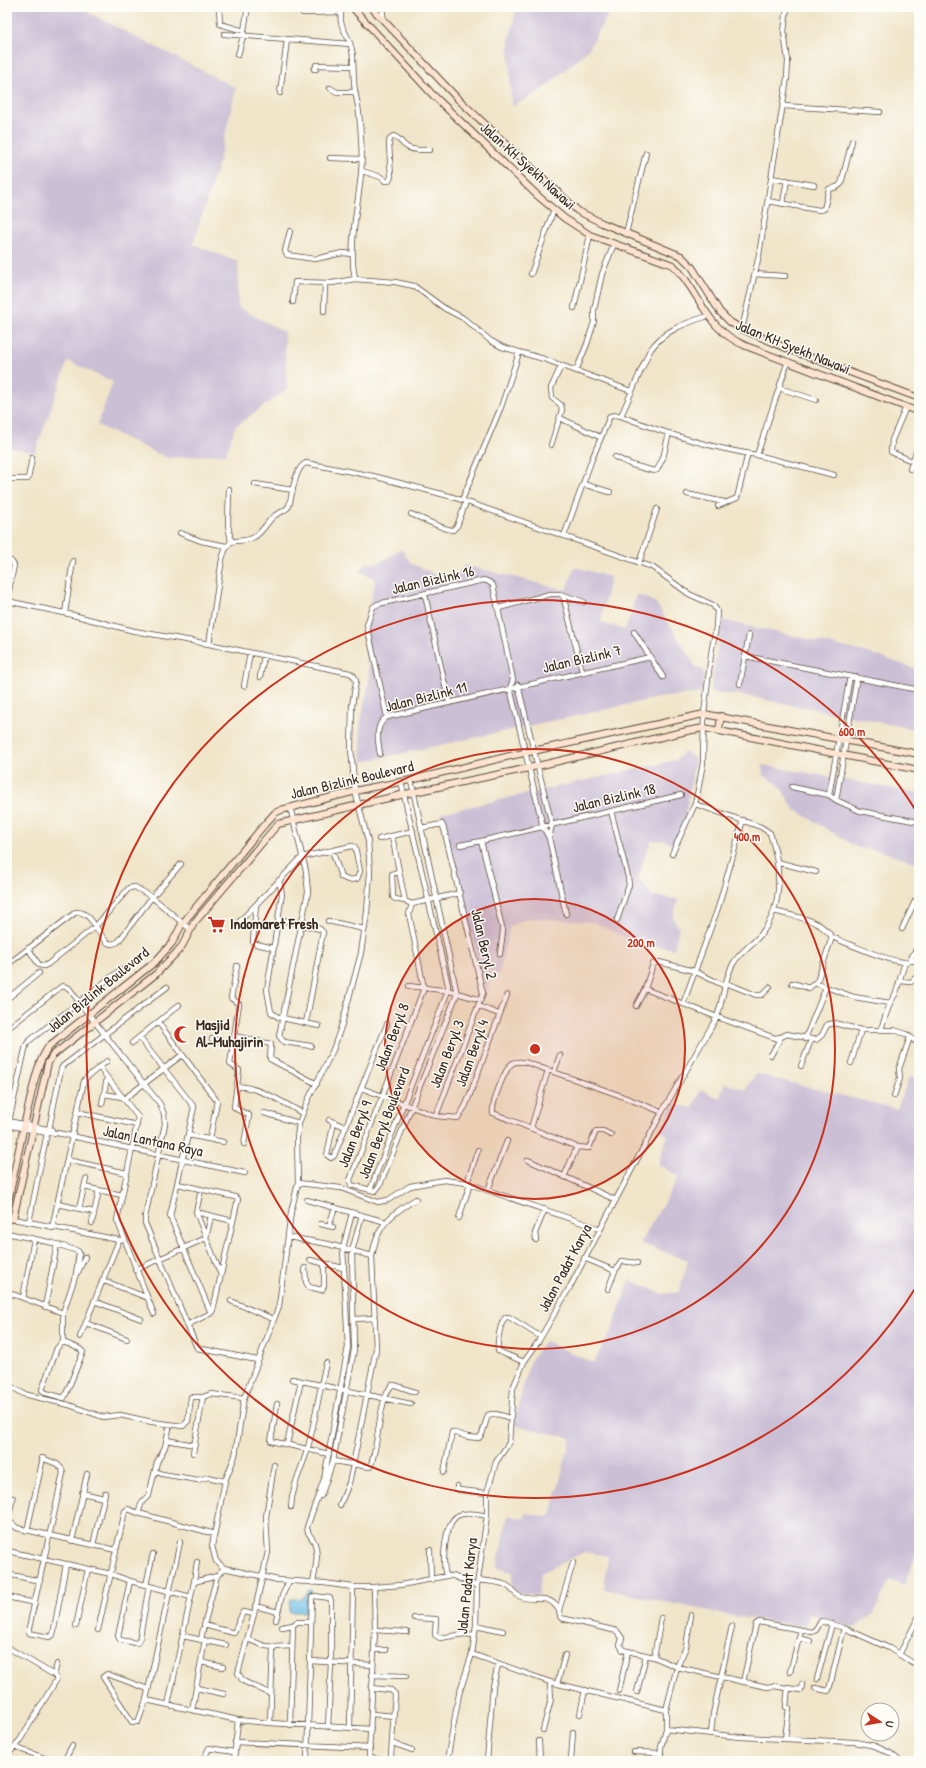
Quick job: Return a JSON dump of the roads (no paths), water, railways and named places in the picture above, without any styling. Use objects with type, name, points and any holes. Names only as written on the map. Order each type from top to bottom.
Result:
[{"type":"street","points":[[219,7],[220,24],[244,33],[288,40],[350,44]]},
{"type":"street","points":[[238,55],[244,33],[248,7]]},
{"type":"street","points":[[343,7],[341,12],[341,25],[350,44],[355,92],[360,119],[362,171],[352,254],[352,268],[355,279]]},
{"type":"street","name":"Jalan KH Syekh Nawawi","points":[[352,7],[437,99],[538,196],[590,235],[673,265],[717,328],[738,342],[919,412]]},
{"type":"street","name":"Jalan KH Syekh Nawawi","points":[[371,7],[457,98],[578,211],[681,256],[692,267],[720,312],[730,322],[770,342],[919,398]]},
{"type":"street","points":[[382,7],[384,21]]},
{"type":"street","points":[[742,329],[755,274],[787,78],[788,61],[784,32],[787,7]]},
{"type":"street","points":[[303,13],[341,12]]},
{"type":"street","points":[[224,34],[244,33]]},
{"type":"street","points":[[280,93],[288,40]]},
{"type":"street","points":[[314,69],[316,69],[316,65],[353,66]]},
{"type":"street","points":[[330,88],[337,92],[355,92]]},
{"type":"street","points":[[782,106],[880,112]]},
{"type":"street","points":[[362,171],[380,177],[385,181],[389,181],[391,177],[389,143],[390,138],[394,136],[401,140],[408,148],[413,150],[430,150]]},
{"type":"street","points":[[768,200],[819,210],[824,209],[829,189],[838,187],[841,184],[852,141]]},
{"type":"street","points":[[626,232],[646,153]]},
{"type":"street","points":[[330,158],[361,159]]},
{"type":"street","points":[[771,178],[814,185]]},
{"type":"street","points":[[783,203],[787,180]]},
{"type":"street","points":[[531,274],[554,209]]},
{"type":"street","points":[[290,232],[285,251],[287,255],[315,259],[342,253],[352,254]]},
{"type":"street","points":[[574,308],[590,235]]},
{"type":"street","points":[[576,371],[594,322],[594,310],[602,274],[614,244]]},
{"type":"street","points":[[755,274],[786,276]]},
{"type":"street","points":[[293,302],[293,284],[295,282],[325,283],[355,279],[395,282],[414,286],[444,308],[463,318],[491,341],[502,347],[631,391]]},
{"type":"street","points":[[324,311],[325,283]]},
{"type":"street","points":[[621,416],[649,352],[661,336],[690,322],[708,316]]},
{"type":"street","points":[[411,514],[428,520],[448,530],[453,530],[457,526],[464,501],[501,407],[519,353]]},
{"type":"street","points":[[817,372],[821,361]]},
{"type":"street","points":[[757,455],[788,362]]},
{"type":"street","points":[[551,445],[562,410],[561,406],[552,398],[551,388],[561,366]]},
{"type":"street","points":[[779,388],[816,400]]},
{"type":"street","points":[[906,407],[892,440],[891,452],[912,461]]},
{"type":"street","points":[[564,536],[600,438],[610,416],[621,416],[669,433],[834,475]]},
{"type":"street","points":[[560,418],[600,438]]},
{"type":"street","points":[[615,457],[632,465],[654,471],[658,470],[663,458],[669,433]]},
{"type":"street","points":[[910,469],[919,444]]},
{"type":"street","points":[[718,506],[734,500],[738,496],[748,453]]},
{"type":"street","points":[[7,479],[28,478],[32,458]]},
{"type":"street","points":[[209,644],[222,559],[226,546],[231,541],[255,537],[274,516],[286,510],[289,506],[298,470],[306,463],[373,476],[464,501],[639,562],[652,568],[688,594],[713,605],[717,611],[704,714],[703,763],[695,804],[672,854]]},
{"type":"street","points":[[255,484],[293,490]]},
{"type":"street","points":[[583,484],[610,492]]},
{"type":"street","points":[[229,489],[228,525],[231,541]]},
{"type":"street","points":[[687,494],[727,502]]},
{"type":"street","points":[[639,562],[657,509]]},
{"type":"street","points":[[180,533],[201,541],[226,546]]},
{"type":"street","points":[[7,560],[14,564],[7,601],[65,613],[134,631],[209,644],[350,673],[354,676],[356,681],[352,706],[351,748],[355,791],[368,841],[370,873],[361,952],[342,1024],[333,1050],[302,1112],[299,1123],[296,1138],[298,1183],[291,1212],[280,1300],[244,1398],[235,1456],[225,1481],[212,1546],[216,1561],[224,1568],[261,1577],[313,1583],[374,1586],[401,1585],[453,1576],[477,1586]]},
{"type":"street","points":[[65,613],[73,561]]},
{"type":"street","name":"Jalan Bizlink 16","points":[[387,717],[367,625],[373,607],[378,604],[425,595],[484,580],[494,585],[499,608]]},
{"type":"street","points":[[566,914],[549,838],[542,827],[510,688],[512,680],[499,608],[550,594],[563,595],[584,602]]},
{"type":"street","points":[[425,595],[449,704]]},
{"type":"street","points":[[563,595],[582,671]]},
{"type":"street","points":[[634,632],[663,678]]},
{"type":"street","points":[[740,684],[749,635]]},
{"type":"street","points":[[244,686],[250,653]]},
{"type":"street","points":[[260,677],[264,656]]},
{"type":"street","name":"Jalan Bizlink 7","points":[[510,688],[650,656]]},
{"type":"street","points":[[745,656],[919,690]]},
{"type":"street","points":[[836,800],[840,754],[839,739],[850,676]]},
{"type":"street","points":[[829,795],[840,754],[846,740],[857,677]]},
{"type":"street","points":[[512,680],[519,686],[533,752],[552,825],[549,838]]},
{"type":"street","name":"Jalan Bizlink 11","points":[[380,754],[377,736],[381,720],[387,717],[449,704],[510,688]]},
{"type":"street","name":"Jalan Bizlink Boulevard","points":[[7,1207],[37,1068],[42,1055],[49,1046],[155,962],[172,943],[182,924],[271,818],[281,810],[355,791],[411,780],[704,714],[722,716],[919,754]]},
{"type":"street","points":[[719,730],[722,716]]},
{"type":"street","points":[[684,718],[687,731]]},
{"type":"street","name":"Jalan Bizlink Boulevard","points":[[9,1220],[34,1128],[48,1063],[53,1055],[156,974],[182,946],[194,923],[273,828],[278,824],[405,794],[529,768],[704,728],[919,770]]},
{"type":"street","points":[[411,780],[452,992]]},
{"type":"street","points":[[401,782],[413,831],[434,899],[452,992]]},
{"type":"street","points":[[792,787],[829,795],[836,800],[860,811],[919,822]]},
{"type":"street","name":"Jalan Bizlink 18","points":[[460,845],[681,795]]},
{"type":"street","points":[[683,1004],[718,908],[743,820],[695,804]]},
{"type":"street","points":[[290,807],[306,871],[308,892],[279,1036],[281,1040],[311,1046]]},
{"type":"street","points":[[612,811],[629,885],[617,920]]},
{"type":"street","name":"Jalan Padat Karya","points":[[447,1761],[459,1694],[472,1654],[476,1625],[477,1586],[487,1516],[487,1493],[496,1462],[509,1444],[512,1393],[524,1362],[541,1337],[662,1112],[717,1017],[725,984],[732,966],[739,954],[761,934],[774,911],[779,882],[777,862],[770,833],[761,826],[743,820]]},
{"type":"street","name":"Jalan Beryl 2","points":[[421,828],[442,824],[460,893],[482,990],[481,1000]]},
{"type":"street","points":[[379,839],[413,831]]},
{"type":"street","points":[[392,836],[405,901]]},
{"type":"street","points":[[481,841],[503,931],[500,954]]},
{"type":"street","points":[[239,922],[302,857],[332,850],[354,847],[360,871],[357,879],[351,880],[342,878],[332,850]]},
{"type":"street","points":[[777,862],[816,872]]},
{"type":"street","points":[[7,965],[76,912],[86,914],[108,943],[112,944],[118,942],[152,897],[181,864]]},
{"type":"street","points":[[399,871],[392,874],[393,897],[412,904],[460,893]]},
{"type":"street","points":[[279,880],[282,894],[267,995],[273,1014],[283,1018],[319,1026]]},
{"type":"street","points":[[28,948],[40,965],[44,966],[96,926],[129,888],[135,887],[140,888],[152,897],[182,924],[191,930]]},
{"type":"street","points":[[902,929],[915,901],[919,899]]},
{"type":"street","points":[[412,904],[409,914],[424,988]]},
{"type":"street","points":[[256,905],[253,942],[274,948]]},
{"type":"street","points":[[774,911],[819,924],[826,929],[832,937],[890,958],[907,961],[919,960]]},
{"type":"street","points":[[279,919],[320,929],[323,932],[306,1023]]},
{"type":"street","points":[[328,922],[364,929]]},
{"type":"street","points":[[792,983],[809,988],[817,981],[832,937]]},
{"type":"street","points":[[881,1029],[890,1003],[894,999],[907,961],[919,944]]},
{"type":"street","points":[[636,1006],[645,989],[653,964],[663,962],[694,971],[756,995],[762,995],[770,987]]},
{"type":"street","points":[[237,966],[232,998],[239,1004],[230,1064],[239,1069],[234,1107],[249,1115],[244,1144]]},
{"type":"street","points":[[7,1133],[26,1045],[29,1041],[120,970]]},
{"type":"street","points":[[7,999],[39,973]]},
{"type":"street","points":[[900,981],[912,982],[919,975]]},
{"type":"street","points":[[817,981],[817,984],[854,997],[890,1003]]},
{"type":"street","points":[[7,1029],[62,986],[69,988],[94,1022],[160,1104],[164,1114],[165,1124],[145,1223],[197,1348],[257,1360]]},
{"type":"street","points":[[409,986],[452,992],[481,1000]]},
{"type":"street","points":[[29,1222],[61,1069],[104,1033],[166,987]]},
{"type":"street","points":[[805,1039],[826,987]]},
{"type":"street","name":"Jalan Beryl 8","points":[[383,1095],[424,988]]},
{"type":"street","points":[[645,989],[771,1037],[781,1038]]},
{"type":"street","name":"Jalan Beryl Boulevard","points":[[452,992],[408,1105],[370,1190],[375,1191],[379,1188],[408,1105],[452,992]]},
{"type":"street","name":"Jalan Beryl 4","points":[[436,1116],[458,1118],[461,1116],[506,995]]},
{"type":"street","name":"Jalan Beryl 3","points":[[436,1116],[481,1000]]},
{"type":"street","points":[[132,1042],[180,1005]]},
{"type":"street","points":[[478,1006],[500,1014]]},
{"type":"street","points":[[158,1022],[217,1101],[210,1139]]},
{"type":"street","points":[[771,1055],[781,1038],[788,1034],[811,1040],[820,1038],[827,1025],[830,1023],[861,1030],[881,1029],[900,1031],[919,1044]]},
{"type":"street","name":"Jalan Beryl 9","points":[[345,1127],[331,1121],[327,1155],[329,1157],[334,1156],[387,1024]]},
{"type":"street","points":[[851,1063],[861,1030]]},
{"type":"street","points":[[234,1036],[271,1044],[271,1061],[282,1064],[317,1084]]},
{"type":"street","points":[[139,1037],[194,1107],[170,1216],[211,1313]]},
{"type":"street","points":[[894,1096],[900,1078],[899,1069],[910,1037]]},
{"type":"street","points":[[212,1039],[233,1043]]},
{"type":"street","points":[[801,1066],[811,1040]]},
{"type":"street","points":[[104,1094],[123,1098],[182,1055]]},
{"type":"street","points":[[554,1072],[560,1055]]},
{"type":"street","points":[[52,1228],[84,1081],[107,1061]]},
{"type":"street","points":[[612,1136],[603,1131],[596,1131],[589,1148],[577,1147],[496,1115],[492,1109],[508,1067],[516,1061],[525,1062],[624,1096],[662,1112]]},
{"type":"street","points":[[99,1067],[138,1117],[117,1220],[135,1270],[154,1314]]},
{"type":"street","points":[[531,1128],[548,1070]]},
{"type":"street","points":[[102,1104],[107,1078]]},
{"type":"street","points":[[237,1086],[247,1087],[267,1093],[302,1112]]},
{"type":"street","points":[[361,1088],[436,1116]]},
{"type":"street","name":"Jalan Beryl 9","points":[[370,1190],[351,1185],[350,1180],[383,1095]]},
{"type":"street","points":[[77,1112],[137,1125]]},
{"type":"street","points":[[264,1113],[299,1123]]},
{"type":"street","name":"Jalan Lantana Raya","points":[[8,1123],[245,1173]]},
{"type":"street","points":[[188,1135],[223,1142]]},
{"type":"street","points":[[488,1190],[507,1141]]},
{"type":"street","points":[[564,1177],[577,1147]]},
{"type":"street","points":[[459,1218],[478,1150]]},
{"type":"street","points":[[67,1160],[127,1173]]},
{"type":"street","points":[[528,1160],[616,1200]]},
{"type":"street","points":[[79,1209],[86,1179]]},
{"type":"street","points":[[298,1183],[341,1188],[367,1199],[381,1202],[388,1200],[410,1186],[444,1180],[468,1183],[600,1229]]},
{"type":"street","points":[[178,1184],[238,1198],[214,1310],[187,1325]]},
{"type":"street","points":[[84,1187],[122,1196]]},
{"type":"street","points":[[92,1223],[99,1190]]},
{"type":"street","points":[[201,1190],[196,1212],[221,1275]]},
{"type":"street","points":[[340,1505],[349,1483],[368,1395],[376,1349],[372,1256],[379,1232],[386,1222],[416,1198]]},
{"type":"street","points":[[306,1200],[386,1222]]},
{"type":"street","points":[[58,1204],[94,1212]]},
{"type":"street","points":[[321,1224],[331,1226],[335,1208]]},
{"type":"street","points":[[536,1240],[535,1232],[545,1209]]},
{"type":"street","points":[[196,1212],[233,1221]]},
{"type":"street","points":[[313,1583],[316,1549],[314,1541],[307,1532],[307,1527],[324,1479],[348,1347],[343,1248],[352,1212]]},
{"type":"street","points":[[307,1532],[333,1461],[347,1391],[354,1350],[352,1251],[362,1215]]},
{"type":"street","points":[[206,1238],[211,1216]]},
{"type":"street","points":[[9,1220],[29,1222],[52,1228],[118,1240],[124,1239]]},
{"type":"street","points":[[7,1233],[57,1244],[80,1253],[76,1274],[63,1313],[63,1342],[57,1348],[42,1390],[46,1393],[64,1398],[82,1352],[80,1349],[63,1342]]},
{"type":"street","points":[[288,1237],[320,1242],[372,1256]]},
{"type":"street","points":[[135,1270],[206,1238]]},
{"type":"street","points":[[23,1298],[34,1239]]},
{"type":"street","points":[[80,1337],[118,1240]]},
{"type":"street","points":[[45,1307],[57,1244]]},
{"type":"street","points":[[76,1274],[85,1257]]},
{"type":"street","points":[[584,1258],[615,1271]]},
{"type":"street","points":[[310,1260],[343,1268]]},
{"type":"street","points":[[608,1289],[615,1271],[622,1261],[637,1263]]},
{"type":"street","points":[[305,1268],[306,1282],[309,1287],[322,1290],[324,1286],[324,1263]]},
{"type":"street","points":[[102,1280],[148,1298]]},
{"type":"street","points":[[7,1292],[63,1313]]},
{"type":"street","points":[[94,1301],[141,1319]]},
{"type":"street","points":[[231,1301],[273,1319]]},
{"type":"street","points":[[524,1362],[498,1351],[500,1326],[504,1319],[509,1317],[541,1337]]},
{"type":"street","points":[[354,1319],[375,1318]]},
{"type":"street","points":[[86,1323],[127,1339]]},
{"type":"street","points":[[348,1325],[354,1326]]},
{"type":"street","points":[[291,1507],[293,1487],[308,1449],[326,1363]]},
{"type":"street","points":[[292,1379],[411,1404]]},
{"type":"street","points":[[287,1444],[301,1381]]},
{"type":"street","points":[[7,1384],[24,1394],[69,1405],[103,1417],[120,1415],[152,1422],[184,1426],[187,1424],[191,1397],[203,1397],[211,1394],[244,1398]]},
{"type":"street","points":[[333,1461],[368,1468],[371,1466],[385,1399],[392,1385],[415,1392]]},
{"type":"street","points":[[193,1453],[203,1397]]},
{"type":"street","points":[[277,1404],[270,1439],[272,1441],[329,1454]]},
{"type":"street","points":[[444,1472],[452,1432],[468,1437],[479,1438],[488,1415],[500,1415],[510,1418]]},
{"type":"street","points":[[138,1513],[142,1502],[149,1495],[170,1424]]},
{"type":"street","points":[[166,1440],[195,1445]]},
{"type":"street","points":[[27,1531],[43,1458],[57,1464],[63,1471],[29,1632],[52,1636],[66,1564]]},
{"type":"street","points":[[271,1694],[243,1681],[238,1676],[238,1668],[254,1614],[261,1577],[268,1552],[266,1516],[274,1465]]},
{"type":"street","points":[[155,1471],[162,1474],[198,1480],[208,1477],[225,1481]]},
{"type":"street","points":[[72,1541],[87,1474]]},
{"type":"street","points":[[457,1486],[457,1489],[459,1490],[487,1493]]},
{"type":"street","points":[[82,1493],[104,1496],[93,1545]]},
{"type":"street","points":[[13,1498],[8,1519],[14,1527],[116,1550]]},
{"type":"street","points":[[98,1630],[126,1510],[128,1509],[215,1534]]},
{"type":"street","points":[[446,1576],[446,1547],[450,1526],[453,1519],[464,1514],[487,1516]]},
{"type":"street","points":[[148,1689],[107,1674],[104,1675],[104,1679],[132,1722],[136,1723],[139,1720],[146,1700],[168,1592],[180,1542]]},
{"type":"street","points":[[430,1550],[431,1580]]},
{"type":"street","points":[[12,1552],[111,1574],[168,1592],[191,1597]]},
{"type":"street","points":[[130,1581],[118,1636],[120,1640],[136,1644],[138,1642],[153,1554]]},
{"type":"street","points":[[168,1705],[197,1562]]},
{"type":"street","points":[[559,1610],[573,1563]]},
{"type":"street","points":[[224,1568],[217,1576],[204,1625],[234,1633],[243,1612],[254,1614]]},
{"type":"street","points":[[76,1626],[88,1569]]},
{"type":"street","points":[[7,1574],[40,1581]]},
{"type":"street","points":[[194,1582],[217,1576]]},
{"type":"street","points":[[479,1580],[501,1583],[509,1587],[516,1595],[523,1598],[545,1598],[551,1601],[559,1610],[561,1618],[617,1631],[622,1638],[621,1648],[646,1655],[677,1667],[766,1687],[773,1686],[801,1690],[802,1684]]},
{"type":"street","points":[[276,1620],[282,1596],[289,1581]]},
{"type":"street","points":[[350,1728],[353,1586]]},
{"type":"street","points":[[372,1688],[391,1690],[394,1692],[392,1743],[390,1759],[386,1761],[371,1758],[370,1748],[372,1665],[375,1630],[374,1586]]},
{"type":"street","points":[[307,1761],[312,1597],[314,1596],[330,1598],[331,1662],[328,1727]]},
{"type":"street","points":[[7,1597],[35,1603]]},
{"type":"street","points":[[255,1606],[278,1612]]},
{"type":"street","points":[[660,1761],[660,1752],[666,1729],[666,1710],[677,1667],[686,1647],[691,1615]]},
{"type":"street","points":[[899,1655],[919,1616]]},
{"type":"street","points":[[414,1618],[436,1619],[435,1635],[440,1638],[464,1634],[474,1635]]},
{"type":"street","points":[[654,1658],[661,1618]]},
{"type":"street","points":[[743,1682],[757,1623],[759,1622],[814,1631],[821,1620],[844,1628],[889,1648],[919,1667]]},
{"type":"street","points":[[282,1627],[293,1625],[297,1622],[311,1622]]},
{"type":"street","points":[[817,1679],[832,1624]]},
{"type":"street","points":[[290,1724],[291,1646],[293,1625]]},
{"type":"street","points":[[476,1625],[503,1631]]},
{"type":"street","points":[[711,1733],[732,1626]]},
{"type":"street","points":[[815,1688],[829,1690],[844,1628]]},
{"type":"street","points":[[192,1710],[201,1662],[203,1630]]},
{"type":"street","points":[[375,1630],[407,1632]]},
{"type":"street","points":[[790,1672],[802,1630]]},
{"type":"street","points":[[183,1636],[226,1645]]},
{"type":"street","points":[[799,1638],[810,1641]]},
{"type":"street","points":[[247,1639],[265,1646],[291,1646]]},
{"type":"street","points":[[7,1647],[54,1675],[57,1679],[7,1756]]},
{"type":"street","points":[[270,1723],[274,1647]]},
{"type":"street","points":[[374,1650],[386,1650]]},
{"type":"street","points":[[619,1690],[628,1651]]},
{"type":"street","points":[[472,1654],[498,1665],[550,1682],[666,1710]]},
{"type":"street","points":[[637,1692],[646,1655]]},
{"type":"street","points":[[557,1684],[565,1656]]},
{"type":"street","points":[[311,1661],[372,1665]]},
{"type":"street","points":[[201,1662],[223,1667]]},
{"type":"street","points":[[54,1675],[57,1664]]},
{"type":"street","points":[[487,1761],[494,1686],[498,1665]]},
{"type":"street","points":[[372,1675],[406,1676]]},
{"type":"street","points":[[543,1730],[551,1699],[550,1682]]},
{"type":"street","points":[[197,1688],[224,1694]]},
{"type":"street","points":[[785,1739],[789,1708],[786,1708],[788,1688]]},
{"type":"street","points":[[580,1714],[585,1690]]},
{"type":"street","points":[[146,1700],[238,1720],[308,1726],[371,1729]]},
{"type":"street","points":[[372,1714],[394,1716]]},
{"type":"street","points":[[234,1761],[238,1720]]},
{"type":"street","points":[[666,1729],[785,1739],[855,1742],[875,1746],[890,1753],[900,1761]]},
{"type":"street","points":[[571,1761],[573,1732]]},
{"type":"street","points":[[539,1741],[540,1761]]},
{"type":"street","points":[[235,1742],[370,1748]]},
{"type":"street","points":[[392,1743],[412,1750]]},
{"type":"street","points":[[64,1761],[72,1746]]},
{"type":"street","points":[[203,1761],[209,1748],[234,1752]]},
{"type":"street","points":[[11,1749],[53,1761]]},
{"type":"street","points":[[634,1752],[660,1752]]},
{"type":"water","points":[[309,1590],[312,1590],[308,1600],[308,1612],[289,1612],[291,1599],[301,1599]]},
{"type":"place","name":"Indomaret Fresh","points":[[217,924]]},
{"type":"place","name":"Masjid Al-Muhajirin","points":[[183,1034]]}]
